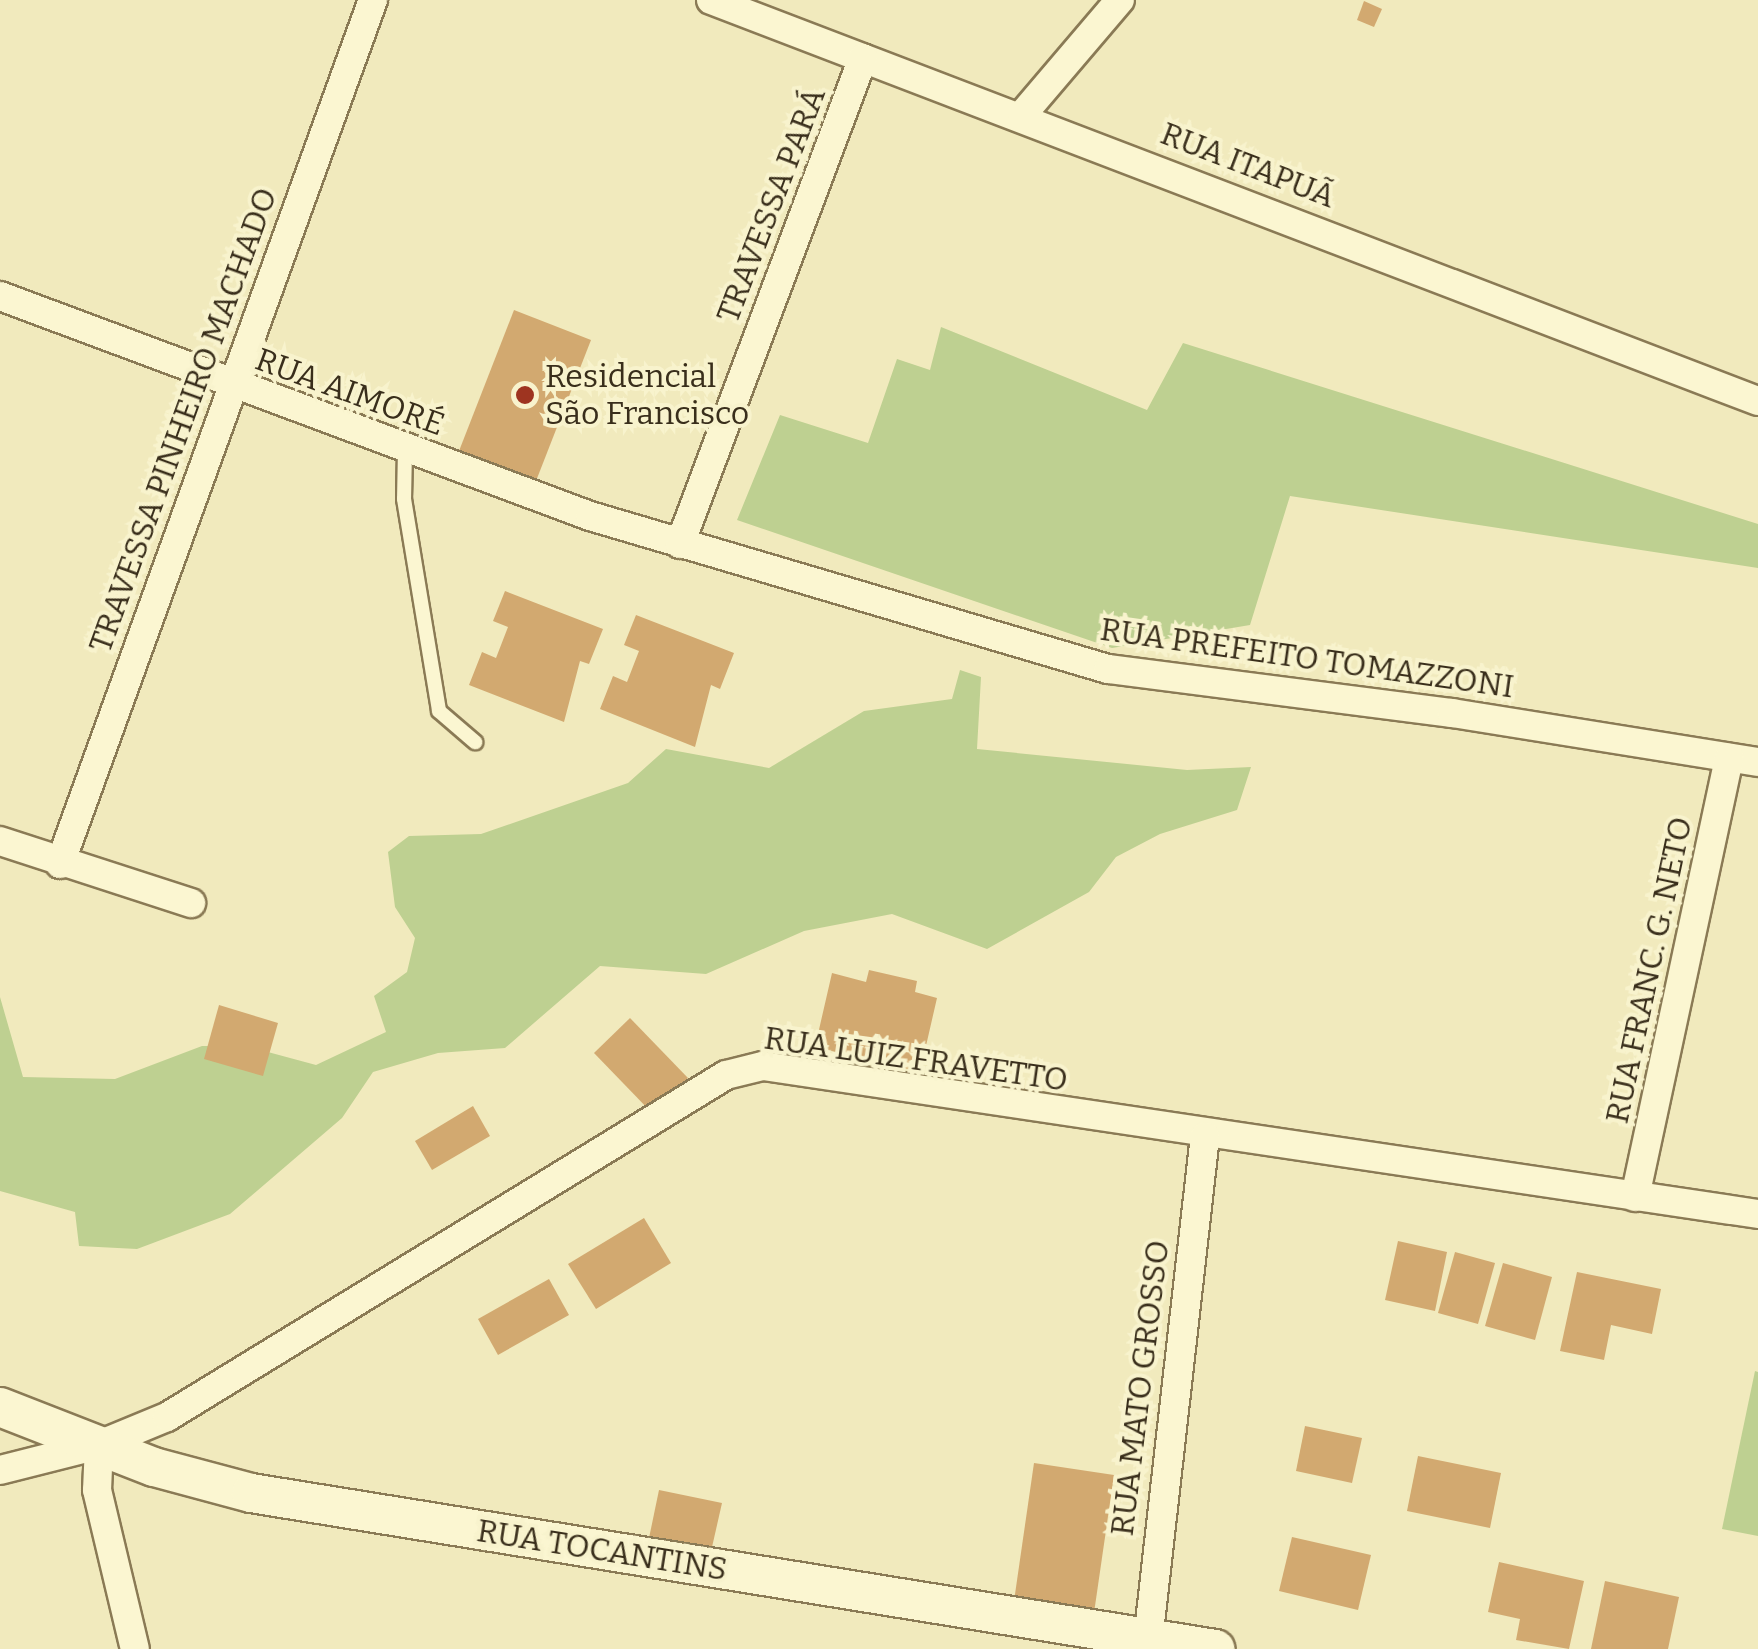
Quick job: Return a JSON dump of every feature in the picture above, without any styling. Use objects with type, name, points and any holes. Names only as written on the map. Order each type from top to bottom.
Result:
[{"type":"main road","name":"RUA TOCANTINS","points":[[0,1407],[99,1445],[250,1493],[1146,1644],[1215,1649]]},
{"type":"street","name":"TRAVESSA PINHEIRO MACHADO","points":[[60,864],[373,0]]},
{"type":"street","name":"RUA ITAPUÃ","points":[[711,0],[1022,115],[1758,401]]},
{"type":"street","points":[[1022,115],[1120,0]]},
{"type":"street","name":"TRAVESSA PARÁ","points":[[680,544],[863,58]]},
{"type":"street","name":"RUA AIMORÉ","points":[[0,296],[232,387],[680,544]]},
{"type":"street","name":"RUA PREFEITO TOMAZZONI","points":[[680,544],[1108,669],[1452,713],[1758,762]]},
{"type":"street","name":"RUA FRANC. G. NETO","points":[[1636,1197],[1729,758]]},
{"type":"street","points":[[0,842],[60,864],[191,902]]},
{"type":"street","name":"RUA LUIZ FRAVETTO","points":[[0,1470],[99,1445],[167,1417],[726,1075],[763,1066],[1205,1136],[1758,1214]]},
{"type":"street","name":"RUA MATO GROSSO","points":[[1146,1644],[1205,1136]]},
{"type":"street","points":[[99,1445],[97,1490],[135,1649]]},
{"type":"lane","points":[[405,449],[404,499],[439,711],[475,742]]},
{"type":"green space","points":[[941,327],[1147,410],[1183,343],[1758,524],[1758,568],[1290,496],[1250,625],[1112,648],[737,520],[780,415],[868,443],[897,359],[930,370]]},
{"type":"green space","points":[[960,670],[981,677],[977,749],[1187,770],[1251,767],[1237,810],[1160,834],[1116,857],[1089,892],[987,949],[892,914],[804,931],[706,974],[600,966],[505,1048],[438,1053],[373,1072],[342,1118],[230,1214],[137,1249],[79,1246],[75,1212],[0,1191],[0,997],[23,1077],[115,1079],[202,1046],[246,1046],[316,1065],[386,1032],[374,996],[407,972],[415,938],[395,907],[388,852],[409,836],[481,834],[628,783],[666,749],[769,768],[864,711],[952,699]]},
{"type":"green space","points":[[1755,1371],[1758,1372],[1758,1536],[1722,1529]]},
{"type":"building","points":[[1364,1],[1382,9],[1374,27],[1357,20]]},
{"type":"building","name":"Residencial São Francisco","points":[[514,310],[591,340],[536,481],[459,451]]},
{"type":"building","points":[[505,591],[603,629],[589,664],[580,661],[564,722],[469,685],[482,652],[496,658],[508,627],[493,621]]},
{"type":"building","points":[[636,615],[734,653],[720,689],[711,685],[695,747],[600,709],[613,676],[627,682],[639,651],[624,645]]},
{"type":"building","points":[[869,970],[917,981],[915,992],[937,998],[920,1072],[815,1047],[832,973],[866,982]]},
{"type":"building","points":[[219,1005],[278,1023],[263,1076],[204,1059]]},
{"type":"building","points":[[630,1018],[688,1078],[652,1113],[594,1053]]},
{"type":"building","points":[[473,1106],[490,1136],[432,1170],[415,1141]]},
{"type":"building","points":[[644,1218],[671,1263],[596,1309],[568,1264]]},
{"type":"building","points":[[1398,1241],[1447,1252],[1435,1311],[1385,1300]]},
{"type":"building","points":[[1455,1252],[1495,1263],[1478,1324],[1438,1313]]},
{"type":"building","points":[[1503,1263],[1552,1277],[1535,1340],[1485,1326]]},
{"type":"building","points":[[1577,1272],[1661,1289],[1652,1334],[1611,1325],[1604,1360],[1560,1351]]},
{"type":"building","points":[[549,1279],[569,1315],[498,1355],[478,1319]]},
{"type":"building","points":[[1305,1426],[1362,1438],[1352,1483],[1296,1471]]},
{"type":"building","points":[[1418,1456],[1501,1473],[1490,1528],[1407,1511]]},
{"type":"building","points":[[1034,1463],[1114,1475],[1094,1613],[1014,1601]]},
{"type":"building","points":[[659,1490],[722,1503],[710,1556],[648,1543]]},
{"type":"building","points":[[1292,1537],[1371,1555],[1358,1610],[1279,1591]]},
{"type":"building","points":[[1499,1562],[1584,1581],[1569,1649],[1516,1640],[1520,1619],[1488,1612]]},
{"type":"building","points":[[1605,1581],[1679,1597],[1668,1649],[1591,1649]]},
{"type":"place","name":"Residencial São Francisco","points":[[525,395]]}]
